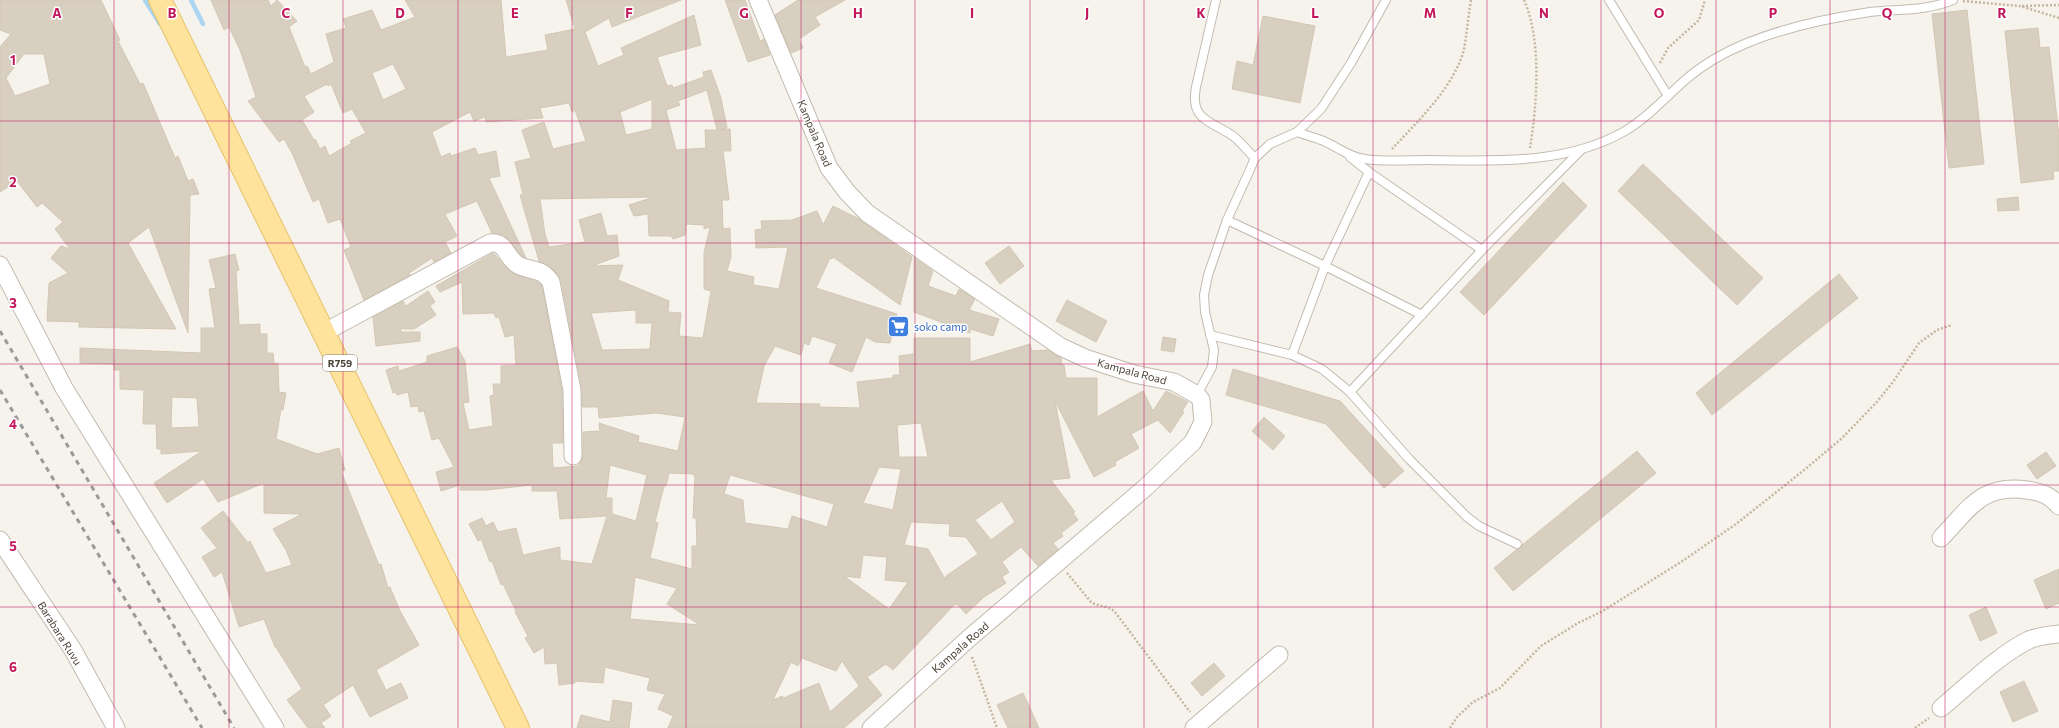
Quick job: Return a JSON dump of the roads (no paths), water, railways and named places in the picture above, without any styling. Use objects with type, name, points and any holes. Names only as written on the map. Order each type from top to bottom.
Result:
[{"type":"main road","name":"R759","points":[[160,0],[325,332],[518,728]]},
{"type":"street","name":"Kampala Road","points":[[758,0],[829,168],[847,192],[867,213],[1061,347],[1084,358],[1134,374],[1174,382],[1197,395],[1201,400],[1203,422],[1193,442],[1146,487],[967,640],[871,728]]},
{"type":"street","points":[[325,332],[490,243],[496,243],[502,246],[518,265],[546,274],[551,282],[572,390],[573,456]]},
{"type":"street","points":[[0,265],[64,388],[275,728]]},
{"type":"street","points":[[1941,538],[1978,499],[1989,492],[2017,488],[2034,491],[2052,498],[2059,506]]},
{"type":"street","name":"Barabara Ruvu","points":[[0,540],[73,650],[116,728]]},
{"type":"street","points":[[1942,708],[2001,659],[2030,639],[2059,634]]},
{"type":"street","points":[[1197,726],[1279,655]]},
{"type":"lane","points":[[1216,0],[1196,87],[1194,98],[1196,108],[1202,118],[1232,135],[1255,158]]},
{"type":"lane","points":[[1197,395],[1212,367],[1214,350],[1205,312],[1204,294],[1208,275],[1227,220],[1255,158],[1270,144],[1297,132],[1321,109],[1351,63],[1386,0]]},
{"type":"lane","points":[[1609,0],[1668,96]]},
{"type":"lane","points":[[1348,155],[1366,159],[1381,160],[1458,161],[1528,159],[1581,150],[1599,144],[1626,131],[1699,69],[1747,43],[1832,18],[1872,12],[1920,9],[1938,6],[1953,0]]},
{"type":"lane","points":[[1297,132],[1321,140],[1348,155],[1369,172],[1482,250]]},
{"type":"lane","points":[[1350,392],[1482,250],[1581,150]]},
{"type":"lane","points":[[1292,355],[1325,266],[1369,172]]},
{"type":"lane","points":[[1227,220],[1325,266],[1422,315]]},
{"type":"lane","points":[[1210,335],[1292,355],[1322,368],[1350,392],[1409,459],[1467,517],[1479,526],[1517,544]]},
{"type":"waterway","points":[[145,0],[160,24]]},
{"type":"waterway","points":[[191,0],[203,24]]},
{"type":"railway","points":[[0,331],[234,728]]},
{"type":"railway","points":[[0,390],[202,728]]},
{"type":"place","name":"soko camp","points":[[899,326]]}]
